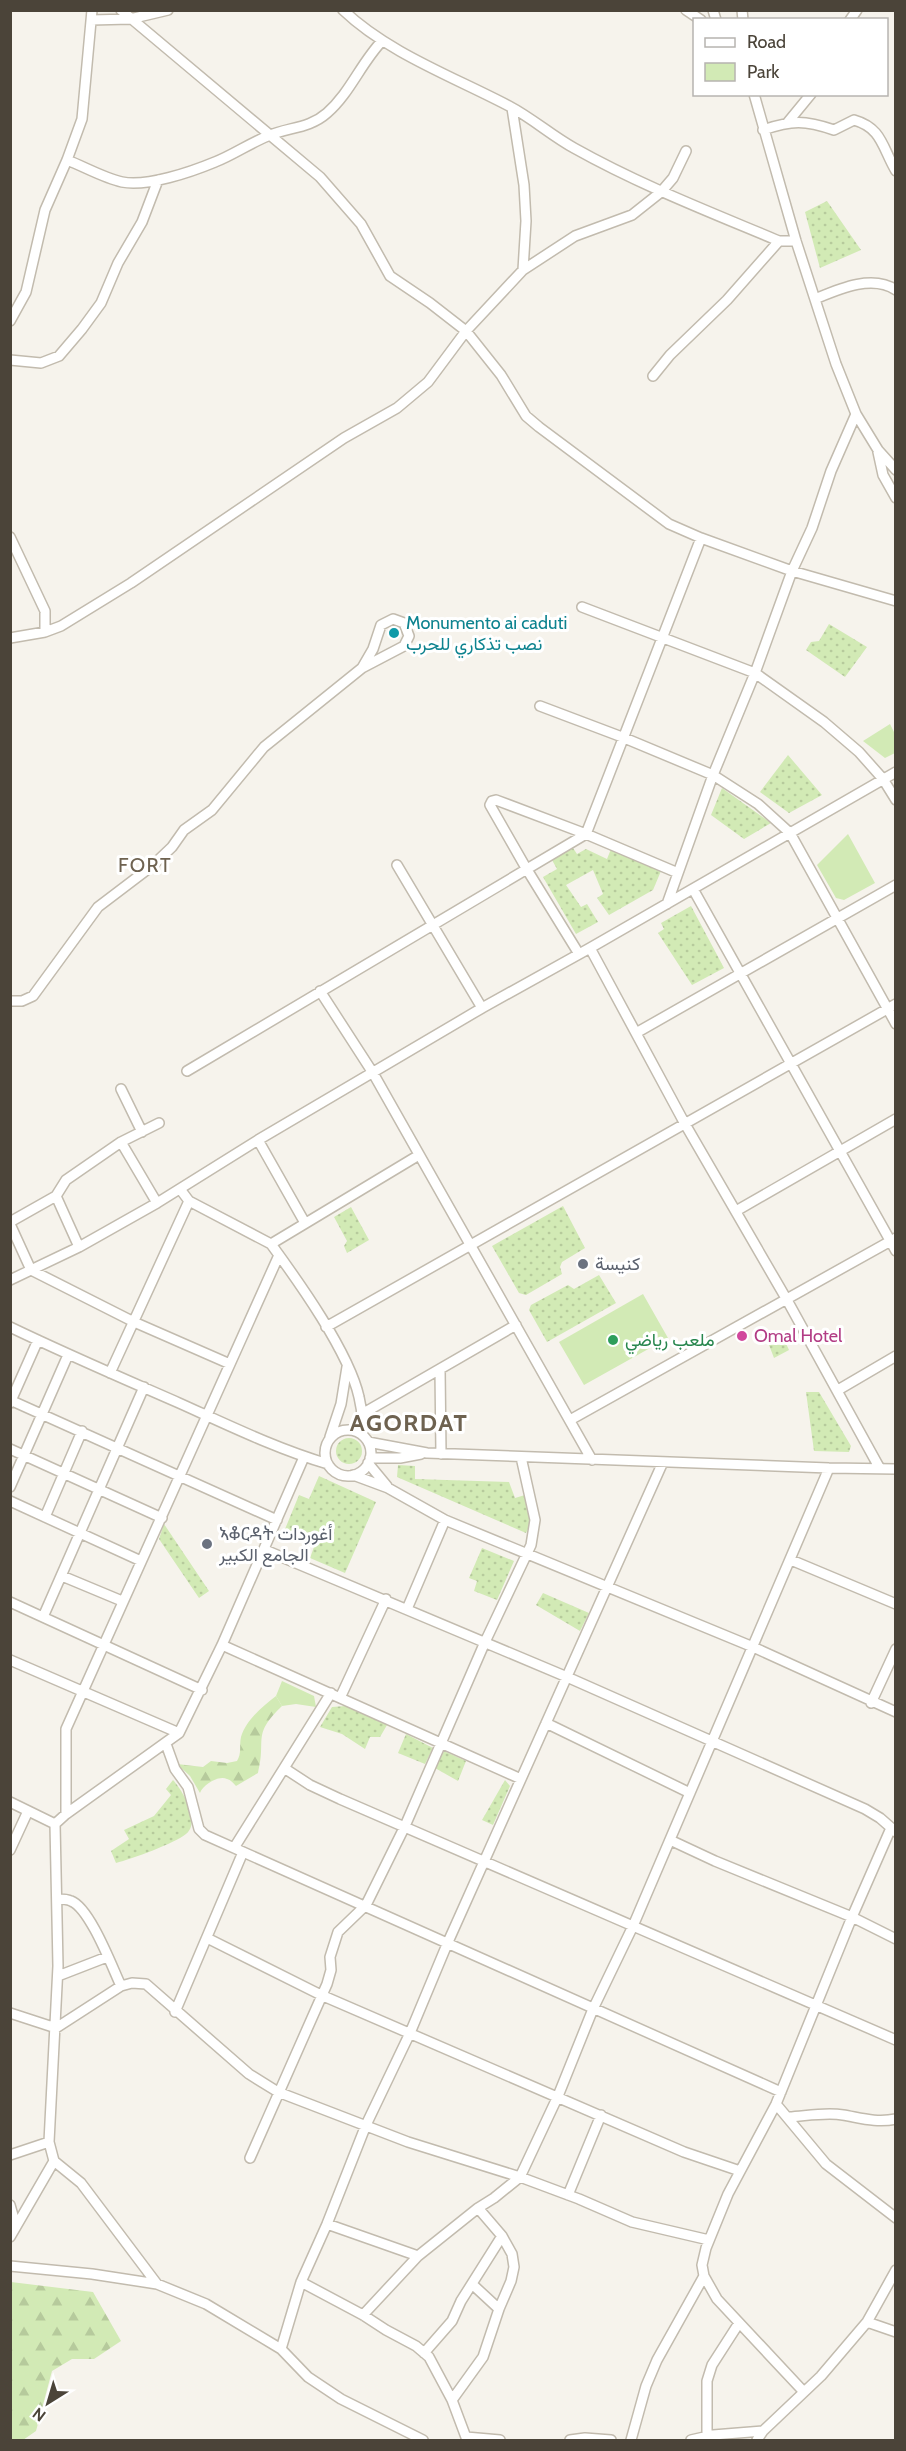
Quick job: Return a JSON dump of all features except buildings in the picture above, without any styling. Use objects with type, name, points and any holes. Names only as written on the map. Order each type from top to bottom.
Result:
[{"type":"street","points":[[121,10],[320,177],[361,224],[390,276],[466,331],[501,375],[526,416],[539,427],[669,524],[792,571],[896,601]]},
{"type":"street","points":[[10,321],[26,292],[45,210],[82,118],[92,15],[130,19],[168,10]]},
{"type":"street","points":[[343,10],[361,28],[382,41],[512,108],[574,148],[661,192],[778,241],[796,241]]},
{"type":"street","points":[[67,160],[121,182],[137,184],[214,163],[269,135],[304,127],[325,115],[340,100],[368,56],[382,41]]},
{"type":"street","points":[[755,96],[796,241],[836,364],[856,414],[878,450],[896,470]]},
{"type":"street","points":[[788,122],[809,96]]},
{"type":"street","points":[[512,108],[524,185],[526,221],[523,270]]},
{"type":"street","points":[[763,129],[788,122],[811,122],[834,130],[854,120],[868,124],[877,133],[896,171]]},
{"type":"street","points":[[10,638],[45,632],[61,626],[131,583],[344,438],[397,408],[428,381],[466,331],[523,270],[575,236],[632,215],[661,192],[673,178],[686,151]]},
{"type":"street","points":[[10,360],[41,363],[59,356],[82,329],[101,303],[118,263],[142,222],[158,180]]},
{"type":"street","points":[[654,376],[670,356],[727,300],[778,241]]},
{"type":"street","points":[[815,299],[861,283],[887,284],[896,290]]},
{"type":"street","points":[[667,904],[713,775],[755,673],[792,571],[812,528],[831,471],[856,414]]},
{"type":"street","points":[[878,450],[883,476],[896,498]]},
{"type":"street","points":[[10,537],[45,611],[45,632]]},
{"type":"street","points":[[187,1071],[586,834],[701,538]]},
{"type":"street","points":[[582,608],[755,673],[824,722],[859,752],[883,779],[896,800]]},
{"type":"street","points":[[10,1000],[22,1001],[33,996],[98,907],[152,866],[172,847],[184,830],[212,810],[264,747],[362,668],[406,644],[409,631],[404,623],[393,619],[381,625],[362,668]]},
{"type":"street","points":[[540,706],[713,775],[758,804],[790,832],[836,918],[891,1006],[896,1024]]},
{"type":"street","points":[[10,1280],[79,1247],[158,1203],[258,1140],[482,1008],[896,772]]},
{"type":"street","points":[[579,954],[490,805],[492,801],[496,800],[586,834],[678,873]]},
{"type":"street","points":[[397,865],[482,1008]]},
{"type":"street","points":[[636,1033],[896,885]]},
{"type":"street","points":[[693,889],[839,1152],[893,1239],[896,1251]]},
{"type":"street","points":[[590,948],[685,1124],[838,1390],[879,1467]]},
{"type":"street","points":[[320,991],[373,1073],[592,1460]]},
{"type":"street","points":[[326,1327],[891,1006]]},
{"type":"street","points":[[121,1089],[142,1132]]},
{"type":"street","points":[[736,1210],[896,1119]]},
{"type":"street","points":[[159,1123],[121,1142],[66,1180],[56,1196],[10,1223],[31,1269],[134,1322],[230,1364]]},
{"type":"street","points":[[258,1140],[305,1222]]},
{"type":"street","points":[[121,1142],[158,1203]]},
{"type":"street","points":[[271,1244],[419,1155]]},
{"type":"street","points":[[180,1189],[189,1201],[271,1244],[326,1327],[347,1365],[359,1396],[362,1414],[361,1434]]},
{"type":"street","points":[[56,1196],[79,1247]]},
{"type":"street","points":[[110,1373],[189,1201]]},
{"type":"street","points":[[570,1420],[893,1239]]},
{"type":"street","points":[[66,1814],[66,1729],[279,1255]]},
{"type":"street","points":[[362,1414],[516,1325]]},
{"type":"street","points":[[10,1327],[68,1355],[304,1457],[328,1464],[339,1473],[353,1475],[388,1488],[445,1520],[753,1647],[871,1703],[896,1712]]},
{"type":"street","points":[[38,1340],[11,1401],[277,1520]]},
{"type":"street","points":[[10,1487],[68,1355]]},
{"type":"street","points":[[838,1390],[896,1356]]},
{"type":"street","points":[[328,1464],[325,1450],[341,1404],[347,1365]]},
{"type":"street","points":[[440,1369],[441,1454]]},
{"type":"street","points":[[43,1617],[144,1387]]},
{"type":"street","points":[[330,1437],[339,1431],[351,1430],[361,1434],[368,1442],[369,1460],[388,1488]]},
{"type":"street","points":[[45,1517],[82,1431]]},
{"type":"street","points":[[368,1442],[441,1454],[896,1469]]},
{"type":"street","points":[[10,1449],[162,1518]]},
{"type":"street","points":[[353,1475],[359,1472],[369,1460],[427,1453]]},
{"type":"street","points":[[157,2284],[81,2183],[54,2161],[49,2142],[58,1976],[55,1824],[178,1733],[202,1690],[304,1457]]},
{"type":"street","points":[[250,2158],[331,1970],[330,1957],[338,1932],[366,1905],[405,1827],[484,1642],[531,1545],[535,1520],[521,1457]]},
{"type":"street","points":[[281,2349],[301,2282],[327,2224],[366,2125],[410,2033],[448,1942],[663,1462]]},
{"type":"street","points":[[363,2315],[418,2256],[520,2177],[558,2096],[593,2009],[633,1926],[829,1468]]},
{"type":"street","points":[[10,1501],[141,1561]]},
{"type":"street","points":[[407,1609],[445,1520]]},
{"type":"street","points":[[265,1550],[567,1677],[865,1809],[880,1818],[893,1830],[852,1917],[776,2104],[740,2171],[709,2240],[702,2265],[704,2276],[717,2299],[804,2392]]},
{"type":"street","points":[[791,1560],[896,1604]]},
{"type":"street","points":[[62,1576],[122,1601]]},
{"type":"street","points":[[176,2012],[207,1938],[239,1850],[284,1768],[336,1696],[386,1599]]},
{"type":"street","points":[[10,1602],[202,1690]]},
{"type":"street","points":[[222,1645],[521,1779]]},
{"type":"street","points":[[871,1703],[896,1649]]},
{"type":"street","points":[[10,1660],[178,1733]]},
{"type":"street","points":[[546,1723],[690,1792]]},
{"type":"street","points":[[166,1744],[175,1769],[189,1787],[199,1830],[205,1835],[781,2092]]},
{"type":"street","points":[[284,1768],[310,1785],[896,2040]]},
{"type":"street","points":[[10,1803],[55,1824]]},
{"type":"street","points":[[10,1850],[28,1811]]},
{"type":"street","points":[[670,1840],[852,1917],[896,1939]]},
{"type":"street","points":[[57,1899],[70,1900],[77,1904],[91,1922],[121,1986]]},
{"type":"street","points":[[207,1938],[321,1995],[684,2152],[740,2171]]},
{"type":"street","points":[[58,1976],[107,1957]]},
{"type":"street","points":[[56,2028],[121,1986],[132,1983],[146,1984],[249,2074],[278,2092],[408,2142],[520,2177],[632,2222],[709,2240]]},
{"type":"street","points":[[10,2013],[56,2028]]},
{"type":"street","points":[[776,2104],[826,2164],[896,2218]]},
{"type":"street","points":[[568,2195],[601,2115]]},
{"type":"street","points":[[789,2117],[842,2115],[859,2120],[896,2119]]},
{"type":"street","points":[[10,2155],[49,2142]]},
{"type":"street","points":[[10,2237],[54,2161]]},
{"type":"street","points":[[10,2205],[16,2226]]},
{"type":"street","points":[[452,2400],[483,2357],[514,2267],[512,2254],[502,2236],[478,2208]]},
{"type":"street","points":[[327,2224],[418,2256]]},
{"type":"street","points":[[424,2353],[452,2322],[461,2301],[502,2236]]},
{"type":"street","points":[[10,2266],[92,2274],[157,2284],[206,2304],[281,2349],[308,2377],[340,2399],[423,2440]]},
{"type":"street","points":[[757,2440],[763,2431],[822,2376],[867,2322],[896,2270]]},
{"type":"street","points":[[631,2440],[646,2386],[657,2360],[704,2276]]},
{"type":"street","points":[[301,2282],[363,2315],[424,2353],[429,2357],[452,2400],[466,2439],[500,2440]]},
{"type":"street","points":[[472,2284],[499,2309]]},
{"type":"street","points":[[867,2322],[896,2332]]},
{"type":"street","points":[[707,2436],[707,2381],[712,2365],[739,2323]]},
{"type":"street","points":[[691,2440],[707,2436],[763,2431]]},
{"type":"street","points":[[570,2440],[585,2438],[611,2440]]},
{"type":"green space","points":[[827,201],[861,250],[820,268],[805,212]]},
{"type":"green space","points":[[829,624],[867,647],[845,677],[806,650],[811,642],[819,641]]},
{"type":"green space","points":[[890,724],[895,734],[895,753],[885,758],[863,741]]},
{"type":"green space","points":[[788,755],[822,795],[789,813],[760,792]]},
{"type":"green space","points":[[722,788],[771,823],[744,839],[711,815]]},
{"type":"green space","points":[[848,834],[875,883],[844,900],[836,898],[817,865]]},
{"type":"green space","points":[[573,848],[577,854],[586,849],[607,859],[611,849],[661,871],[653,890],[609,915],[597,898],[603,894],[593,870],[566,885],[581,907],[587,904],[598,922],[576,934],[543,877],[557,869],[552,860]]},
{"type":"green space","points":[[691,906],[724,968],[692,985],[658,933],[664,929],[661,923]]},
{"type":"green space","points":[[563,1206],[585,1248],[562,1262],[560,1267],[562,1274],[526,1295],[519,1293],[492,1246]]},
{"type":"green space","points":[[351,1207],[369,1240],[347,1253],[344,1246],[347,1241],[334,1217]]},
{"type":"green space","points":[[599,1275],[616,1303],[547,1342],[529,1310],[531,1305],[568,1285],[574,1289]]},
{"type":"green space","name":"ملعب رياضي","points":[[643,1294],[668,1338],[584,1385],[559,1342]]},
{"type":"green space","points":[[783,1337],[789,1350],[774,1358],[769,1345]]},
{"type":"green space","points":[[806,1392],[819,1392],[851,1446],[849,1452],[814,1451]]},
{"type":"green space","points":[[349,1438],[358,1442],[362,1451],[358,1460],[349,1464],[340,1460],[336,1451],[340,1442]]},
{"type":"green space","points":[[398,1465],[415,1466],[415,1479],[509,1482],[515,1498],[525,1495],[533,1519],[526,1533],[397,1477]]},
{"type":"green space","points":[[319,1476],[376,1502],[345,1573],[310,1558],[314,1547],[283,1534],[299,1495],[309,1499]]},
{"type":"green space","points":[[164,1524],[209,1591],[199,1598],[159,1539]]},
{"type":"green space","points":[[482,1548],[514,1561],[497,1600],[474,1591],[477,1581],[469,1578]]},
{"type":"green space","points":[[543,1593],[589,1613],[580,1631],[536,1605]]},
{"type":"green space","points":[[282,1681],[314,1696],[316,1707],[296,1704],[282,1706],[276,1696]]},
{"type":"green space","points":[[276,1696],[282,1706],[272,1716],[263,1731],[258,1773],[236,1786],[227,1779],[215,1780],[207,1784],[200,1793],[190,1776],[177,1764],[203,1767],[211,1761],[227,1763],[237,1761],[243,1731],[251,1719]]},
{"type":"green space","points":[[346,1706],[387,1725],[380,1737],[370,1737],[365,1749],[342,1734],[320,1727],[332,1707]]},
{"type":"green space","points":[[406,1734],[433,1748],[425,1764],[398,1753]]},
{"type":"green space","points":[[444,1751],[466,1761],[458,1781],[435,1768]]},
{"type":"green space","points":[[173,1780],[189,1807],[192,1822],[190,1829],[173,1842],[116,1863],[111,1851],[129,1839],[124,1830],[154,1816],[171,1795],[166,1789]]},
{"type":"green space","points":[[505,1780],[510,1786],[493,1825],[482,1820]]},
{"type":"green space","points":[[11,2282],[93,2292],[121,2341],[94,2359],[72,2359],[52,2371],[36,2431],[23,2440],[11,2440]]},
{"type":"place","name":"Monumento ai caduti نصب تذكاري للحرب","points":[[394,633]]},
{"type":"place","name":"كنيسة","points":[[583,1264]]},
{"type":"place","name":"Omal Hotel","points":[[742,1336]]},
{"type":"place","name":"ملعب رياضي","points":[[613,1340]]},
{"type":"place","name":"ኣቆርዳት أغوردات الجامع الكبير","points":[[207,1544]]},
{"type":"district","name":"FORT","points":[[145,865]]},
{"type":"district","name":"AGORDAT","points":[[409,1422]]}]
